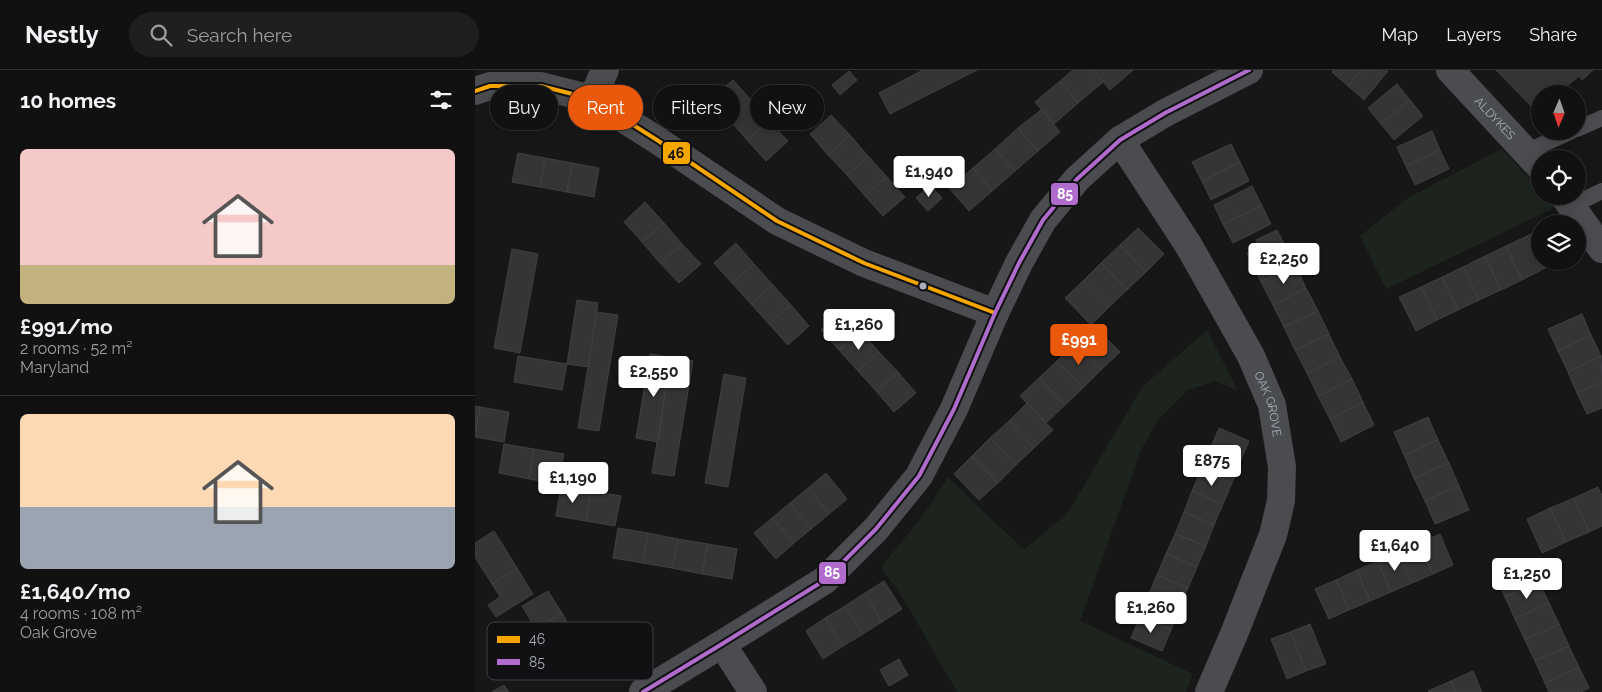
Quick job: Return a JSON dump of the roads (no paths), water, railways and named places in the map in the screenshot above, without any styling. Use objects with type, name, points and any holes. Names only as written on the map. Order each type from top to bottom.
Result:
[{"type":"street","points":[[598,85],[605,70]]},
{"type":"street","points":[[643,692],[825,580],[876,530],[919,476],[953,409],[995,313],[1043,220],[1077,179],[1120,140],[1165,113],[1249,70]]},
{"type":"street","name":"ALDYKES","points":[[1450,70],[1531,158]]},
{"type":"street","points":[[475,91],[490,86],[541,86],[568,92]]},
{"type":"street","points":[[642,130],[777,221],[864,263],[995,313]]},
{"type":"street","name":"OAK GROVE","points":[[1120,140],[1189,246],[1251,356],[1272,405],[1281,467],[1281,501],[1273,535],[1209,692]]},
{"type":"street","points":[[1570,205],[1602,249]]},
{"type":"street","points":[[723,644],[753,692]]},
{"type":"lane","points":[[1586,125],[1602,118]]},
{"type":"lane","points":[[1546,150],[1560,140]]},
{"type":"lane","points":[[1586,196],[1602,191]]}]
